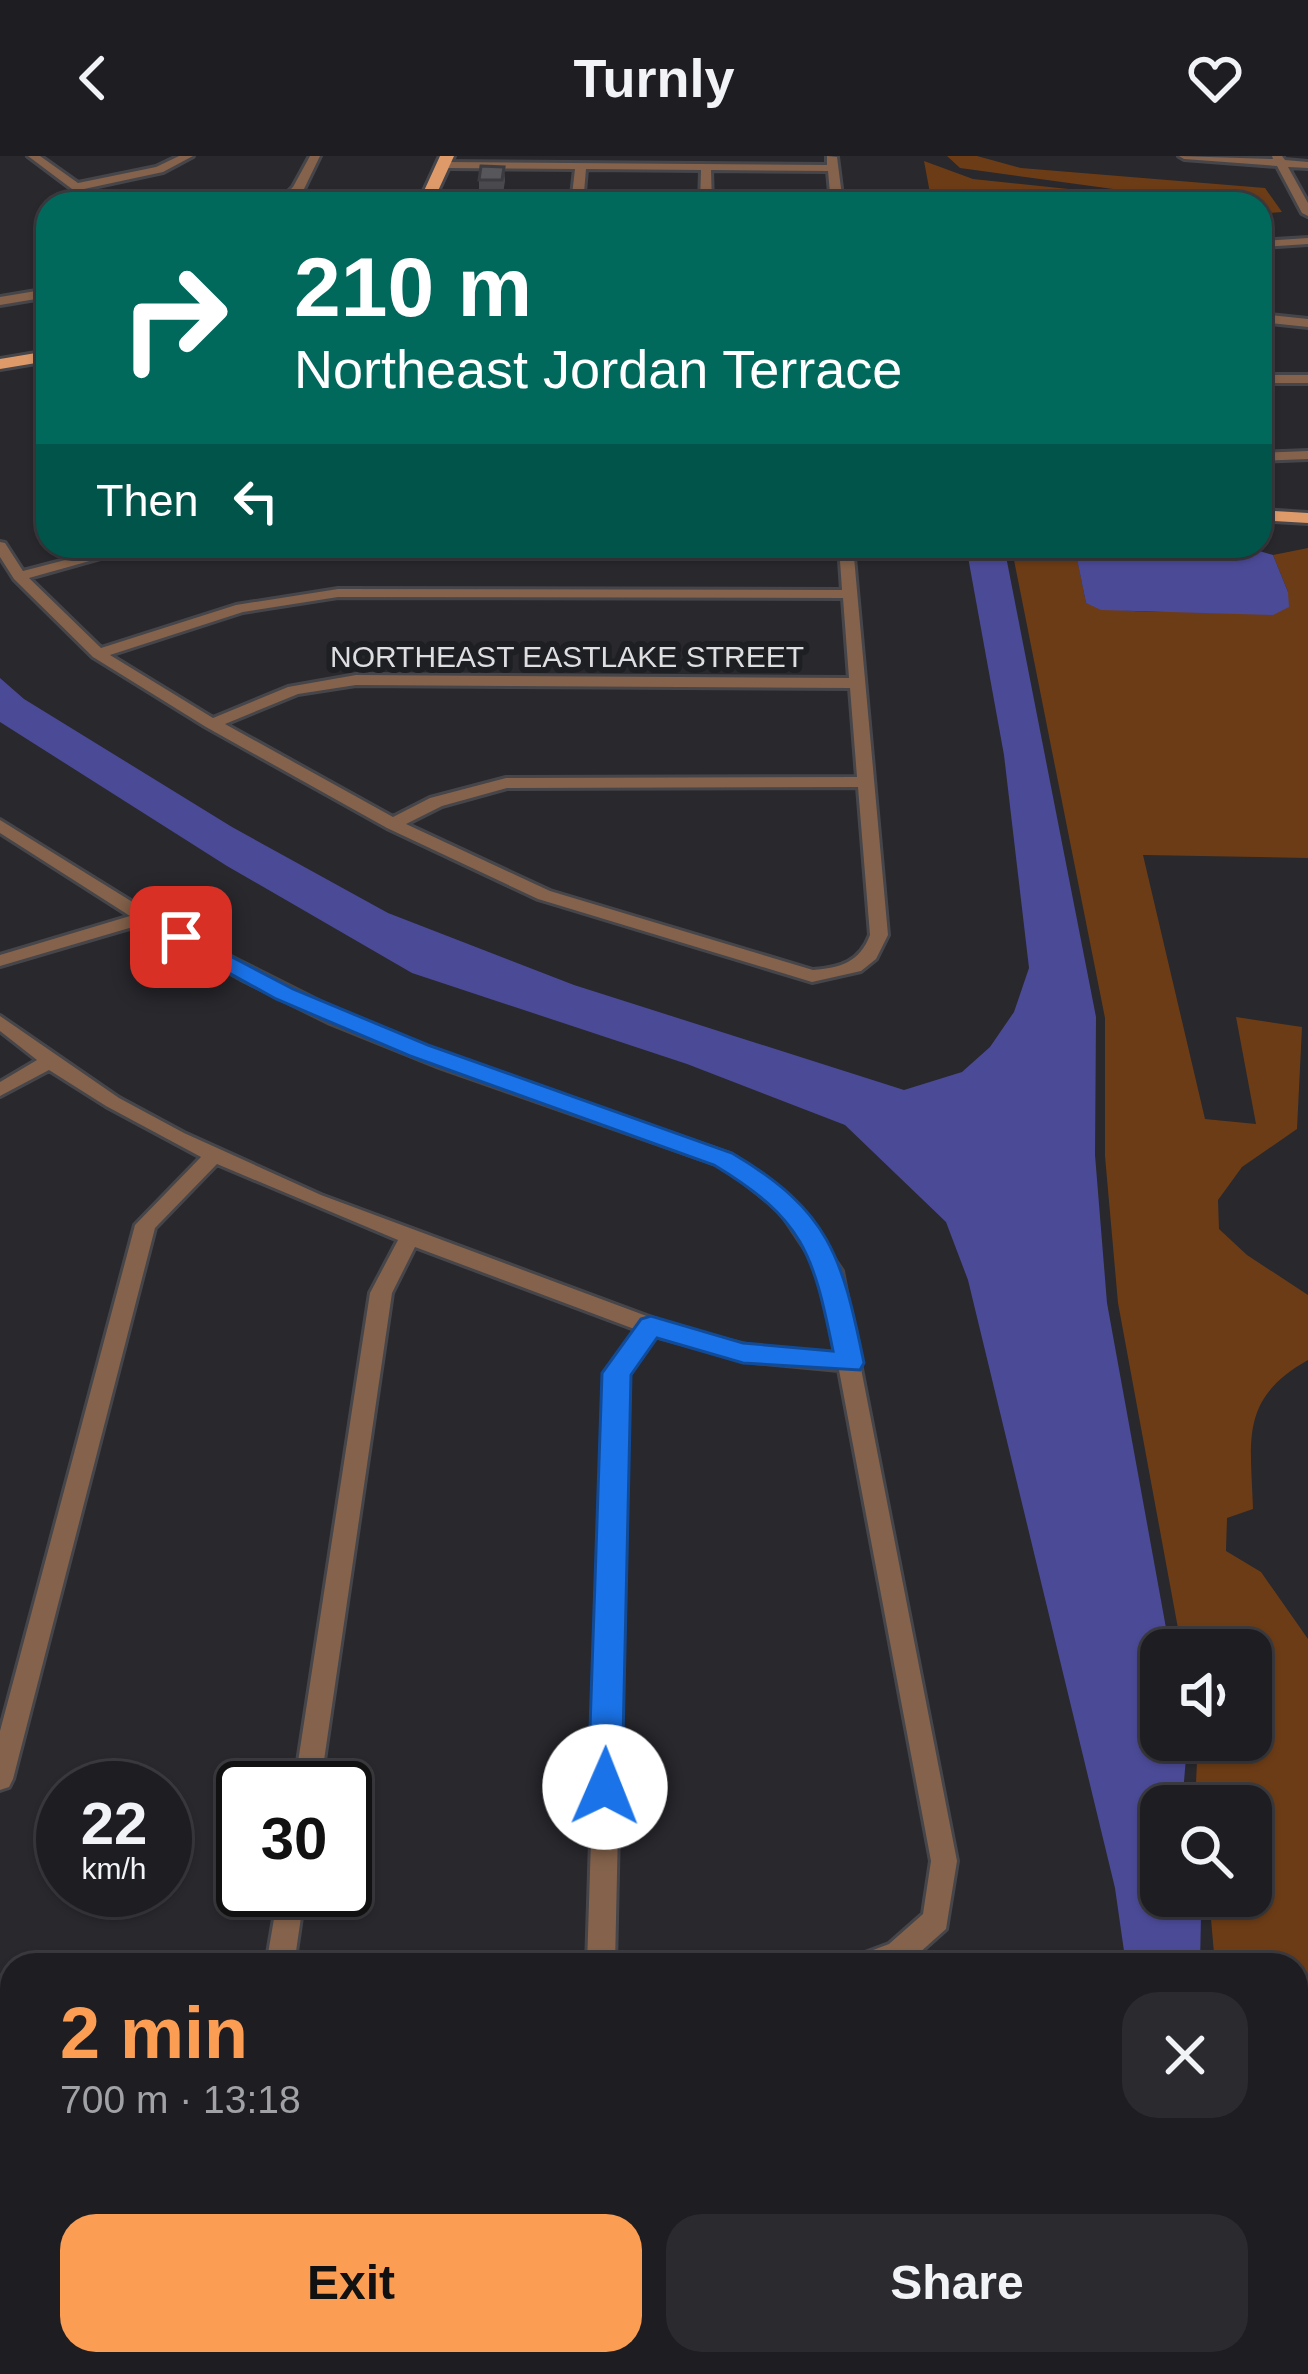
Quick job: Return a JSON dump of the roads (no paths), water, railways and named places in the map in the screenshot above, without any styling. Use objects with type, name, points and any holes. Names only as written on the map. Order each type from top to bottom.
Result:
[{"type":"main road","points":[[431,192],[446,160]]},
{"type":"main road","points":[[0,367],[36,359]]},
{"type":"main road","points":[[0,367],[36,371]]},
{"type":"main road","points":[[1272,514],[1308,514]]},
{"type":"street","points":[[33,156],[80,192]]},
{"type":"street","points":[[76,187],[158,170],[188,156]]},
{"type":"street","points":[[295,192],[315,156]]},
{"type":"street","points":[[1184,156],[1278,159],[1308,165]]},
{"type":"street","points":[[1278,159],[1308,213]]},
{"type":"street","points":[[446,160],[706,167],[832,162],[836,192]]},
{"type":"street","points":[[578,192],[581,166]]},
{"type":"street","points":[[706,167],[706,192]]},
{"type":"street","points":[[1272,243],[1308,241]]},
{"type":"street","points":[[0,282],[5,300],[36,295]]},
{"type":"street","points":[[1272,320],[1308,323]]},
{"type":"street","points":[[1272,379],[1308,379]]},
{"type":"street","points":[[1272,456],[1308,455]]},
{"type":"street","points":[[0,546],[19,576],[98,653],[212,724],[393,824],[544,895],[795,974],[847,971],[874,952],[879,935],[847,558]]},
{"type":"street","points":[[19,576],[89,558]]},
{"type":"street","points":[[98,653],[241,608],[338,593],[850,594]]},
{"type":"street","name":"NORTHEAST EASTLAKE STREET","points":[[212,724],[294,691],[356,680],[858,683]]},
{"type":"street","points":[[393,824],[436,802],[506,783],[866,782]]},
{"type":"street","points":[[5,833],[284,994],[419,1050],[723,1159],[767,1185],[801,1218],[831,1271],[944,1861],[936,1920],[899,1953]]},
{"type":"street","points":[[0,961],[146,917]]},
{"type":"street","points":[[0,1022],[46,1063],[214,1154],[410,1237],[651,1326],[743,1353],[850,1363]]},
{"type":"street","points":[[0,1090],[46,1063]]},
{"type":"street","points":[[0,1779],[145,1226],[214,1154]]},
{"type":"street","points":[[311,1761],[382,1293],[410,1237]]},
{"type":"street","points":[[601,1953],[616,1373],[651,1326]]},
{"type":"street","points":[[282,1953],[288,1917]]}]
